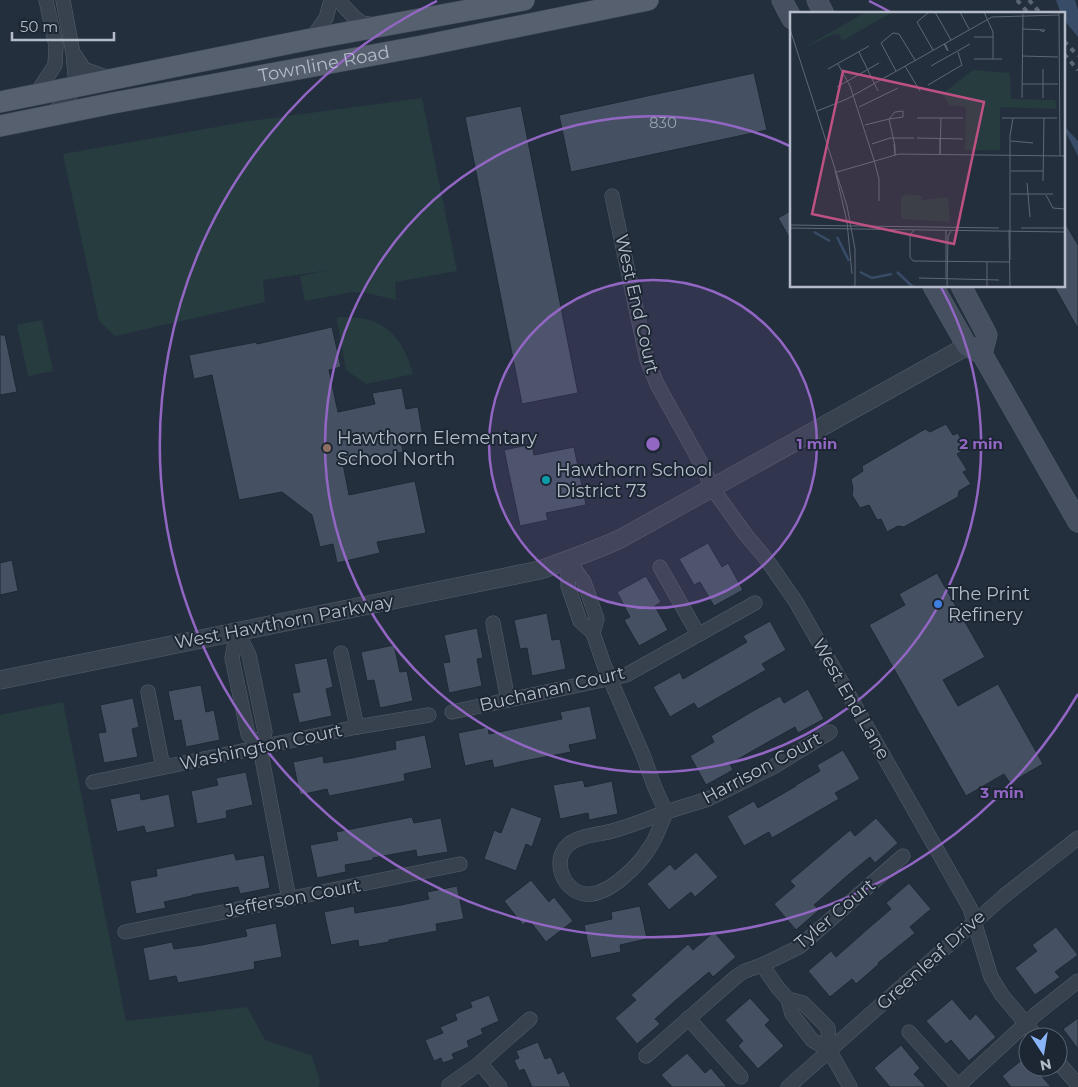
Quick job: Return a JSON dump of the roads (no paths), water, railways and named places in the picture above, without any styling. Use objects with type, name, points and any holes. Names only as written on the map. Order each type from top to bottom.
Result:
[{"type":"main road","name":"Townline Road","points":[[0,102],[311,39],[524,0]]},
{"type":"main road","name":"Townline Road","points":[[0,126],[422,46],[648,0]]},
{"type":"main road","points":[[782,0],[790,16]]},
{"type":"main road","points":[[817,0],[823,12]]},
{"type":"main road","points":[[934,288],[975,350],[1078,522]]},
{"type":"main road","points":[[962,288],[987,335],[975,350]]},
{"type":"street","points":[[36,94],[54,65],[56,46],[46,0]]},
{"type":"street","points":[[46,117],[63,105],[76,86],[73,53],[63,0]]},
{"type":"street","points":[[311,39],[326,18],[331,0]]},
{"type":"street","points":[[338,0],[362,23],[380,26]]},
{"type":"street","points":[[73,53],[84,69],[112,79]]},
{"type":"street","name":"West End Court","points":[[612,196],[647,360],[657,384],[704,467],[712,488]]},
{"type":"street","name":"West Hawthorn Parkway","points":[[0,680],[540,570],[592,552],[620,539],[712,488],[975,350]]},
{"type":"street","name":"West End Lane","points":[[712,488],[746,535],[767,560],[796,602],[970,908],[991,977],[1002,995],[1029,1027]]},
{"type":"street","points":[[568,560],[584,582],[597,619],[593,633],[610,679],[666,812]]},
{"type":"street","points":[[660,567],[698,634]]},
{"type":"street","name":"Buchanan Court","points":[[452,712],[626,675],[755,603]]},
{"type":"street","points":[[493,623],[508,700]]},
{"type":"street","points":[[237,631],[249,655],[265,732],[260,748],[289,898]]},
{"type":"street","points":[[341,654],[357,727]]},
{"type":"street","points":[[148,692],[163,767]]},
{"type":"street","name":"Washington Court","points":[[94,782],[357,727],[429,714]]},
{"type":"street","name":"Harrison Court","points":[[666,812],[651,846],[632,870],[619,881],[596,893],[586,894],[577,892],[568,886],[560,869],[560,859],[569,844],[579,838],[610,832],[666,812],[708,799],[773,767],[830,732]]},
{"type":"street","name":"Greenleaf Drive","points":[[788,1087],[974,921],[1078,838]]},
{"type":"street","name":"Tyler Court","points":[[646,1056],[736,976],[799,948],[903,856]]},
{"type":"street","name":"Jefferson Court","points":[[125,932],[460,864]]},
{"type":"street","points":[[762,965],[788,999],[792,1014],[812,1040],[829,1050]]},
{"type":"street","points":[[909,1032],[958,1087],[1037,1014],[1078,981]]},
{"type":"street","points":[[788,999],[803,1003],[828,1028],[829,1050],[850,1087]]},
{"type":"street","points":[[688,1018],[741,1077]]},
{"type":"street","points":[[448,1085],[480,1062],[530,1019]]},
{"type":"street","points":[[480,1062],[500,1087]]},
{"type":"street","points":[[1068,1074],[1078,1085]]},
{"type":"water","points":[[1056,0],[1075,0],[1078,10],[1078,37],[1066,22],[1066,12],[1060,12]]},
{"type":"water","points":[[1066,128],[1078,141],[1078,156],[1066,133]]},
{"type":"railway","points":[[1017,0],[1027,12]]},
{"type":"railway","points":[[1029,0],[1039,12]]},
{"type":"railway","points":[[1066,43],[1078,56]]},
{"type":"railway","points":[[1066,56],[1078,70]]},
{"type":"place","name":"Hawthorn Elementary School North","points":[[327,448]]},
{"type":"place","name":"Hawthorn School District 73","points":[[546,480]]},
{"type":"place","name":"The Print Refinery","points":[[938,604]]}]
